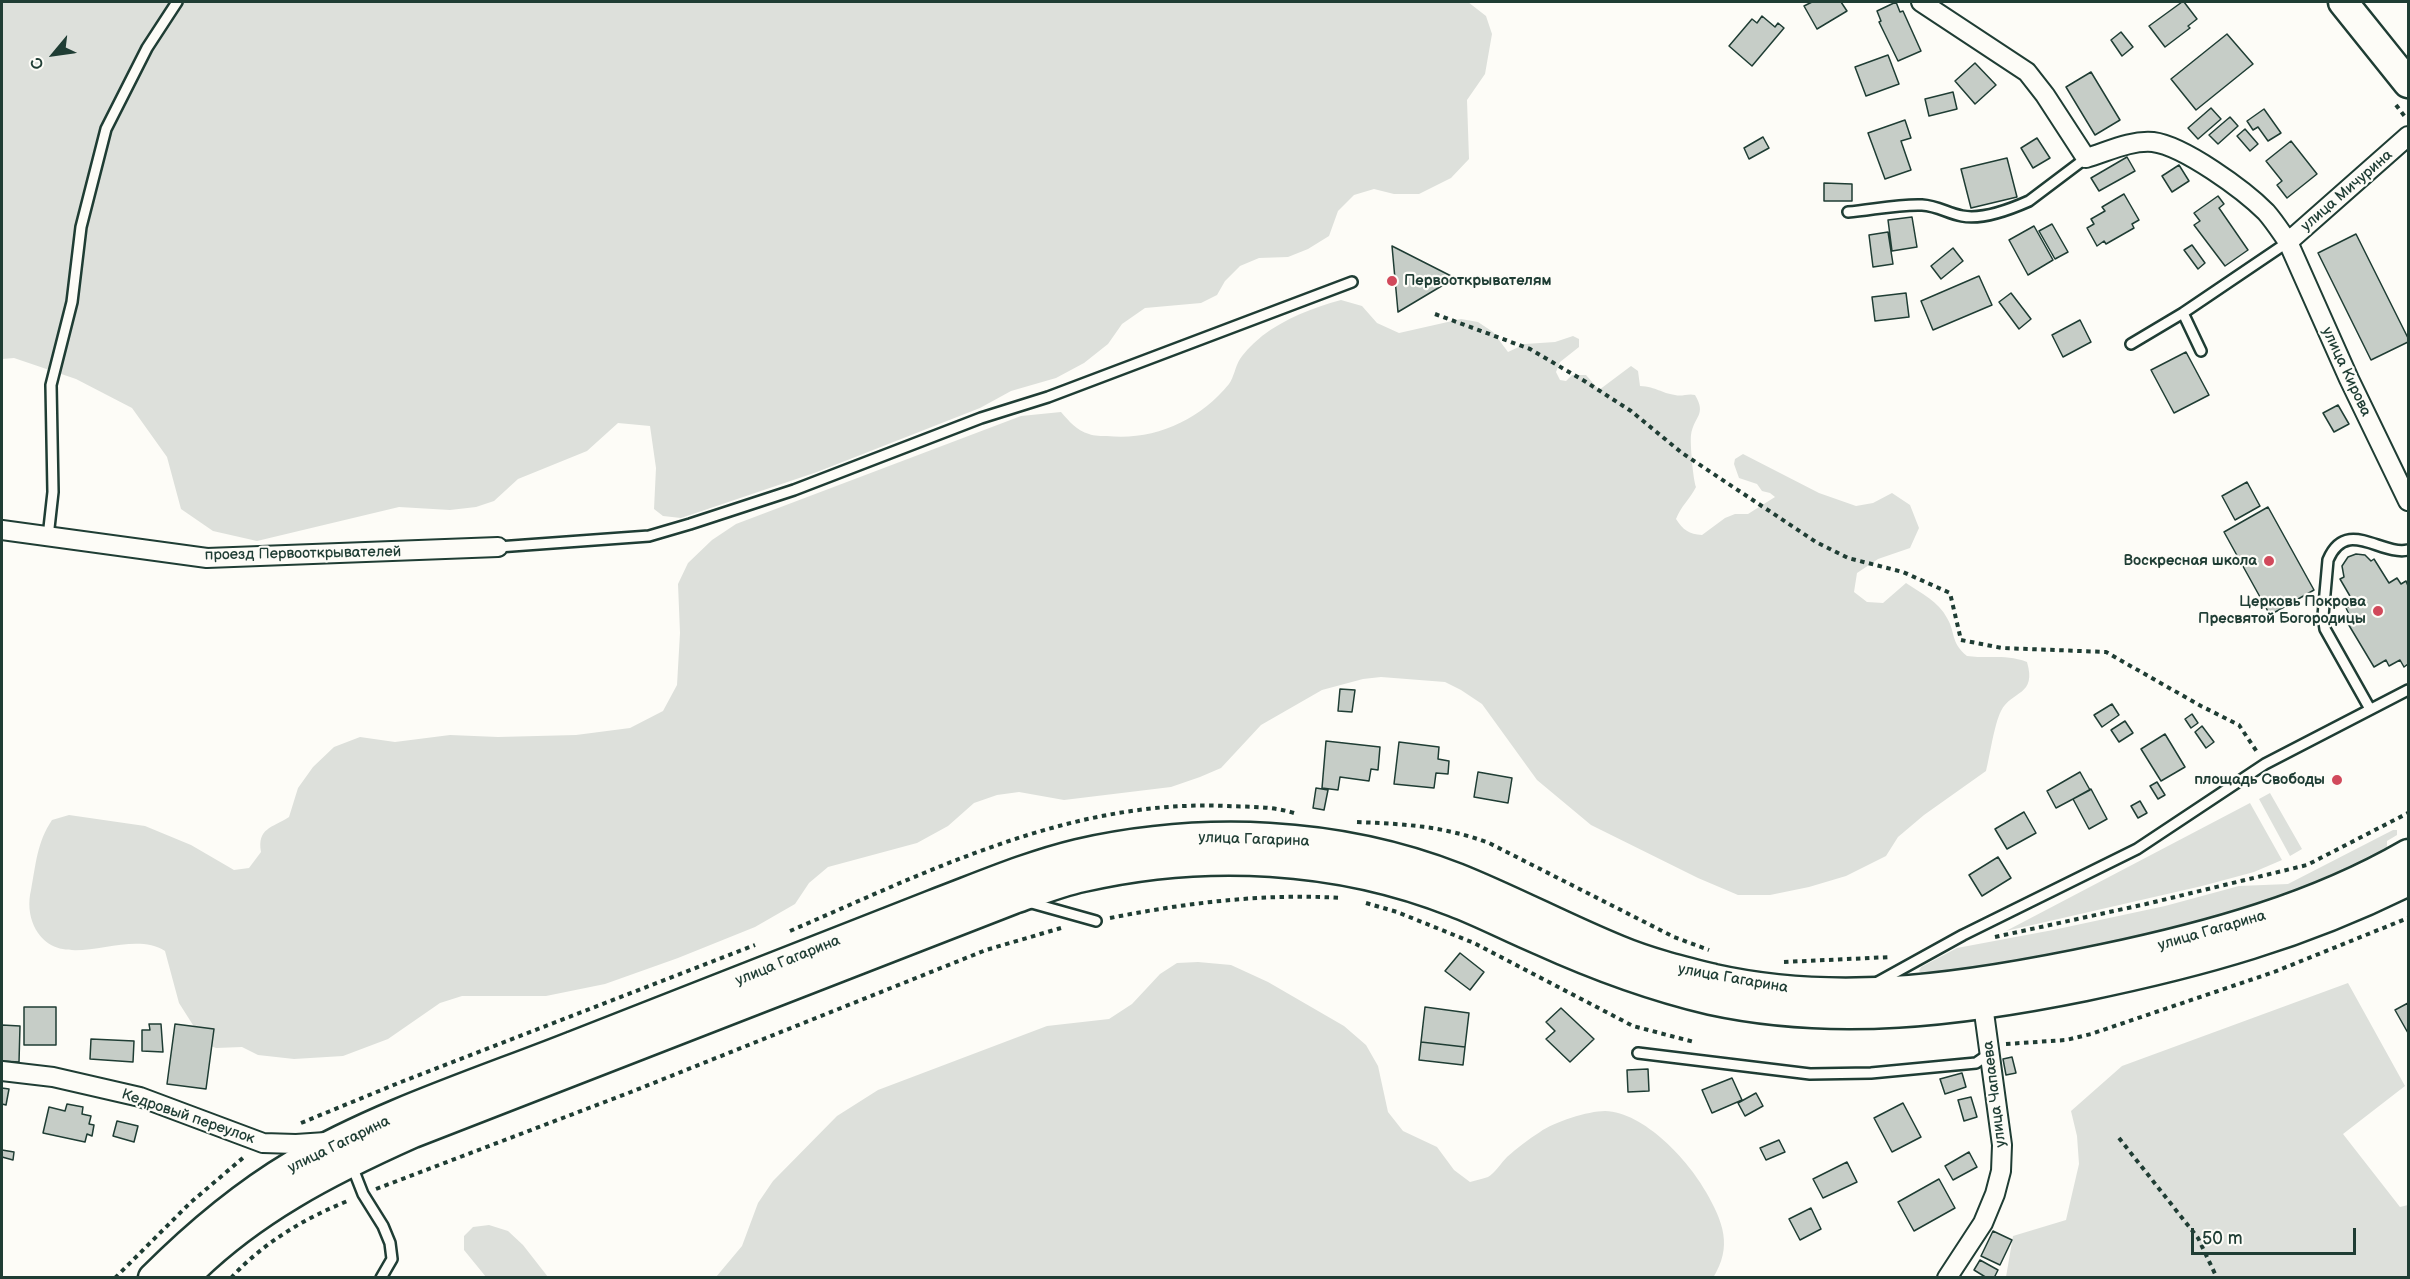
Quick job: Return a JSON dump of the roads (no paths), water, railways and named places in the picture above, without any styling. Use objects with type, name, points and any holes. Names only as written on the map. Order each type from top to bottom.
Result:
[{"type":"main road","points":[[2343,2],[2403,95]]},
{"type":"main road","name":"улица Гагарина","points":[[184,1278],[198,1263],[253,1219],[305,1184],[345,1151],[477,1084],[1006,877],[1073,855],[1124,845],[1182,838],[1257,838],[1308,841],[1385,855],[1454,877],[1621,951],[1669,967],[1753,986],[1830,993],[1917,991],[1980,983],[2198,937],[2326,894],[2409,854]]},
{"type":"main road","name":"улица Гагарина","points":[[153,1278],[182,1249],[239,1202],[294,1165],[413,1133],[1014,898],[1080,878],[1130,867],[1186,861],[1221,861],[1308,865],[1345,870],[1412,887],[1452,901],[1614,971],[1665,988],[1752,1007],[1826,1014],[1917,1012],[1983,1005],[2139,975],[2244,948],[2334,916],[2409,881]]},
{"type":"street","points":[[1921,2],[2026,72],[2045,95],[2086,159]]},
{"type":"street","name":"улица Мичурина","points":[[2086,159],[2132,143],[2154,142],[2170,148],[2196,160],[2229,182],[2266,213],[2288,242],[2409,136]]},
{"type":"street","name":"улица Кирова","points":[[2288,242],[2349,379],[2409,501]]},
{"type":"street","name":"проезд Первооткрывателей","points":[[2,530],[207,558],[498,547]]},
{"type":"street","name":"улица Чапаева","points":[[1947,1278],[1983,1223],[1995,1194],[2001,1171],[2002,1145],[1983,1005]]},
{"type":"street","name":"Кедровый переулок","points":[[2,1071],[53,1077],[140,1098],[263,1143],[296,1144],[345,1151]]},
{"type":"lane","points":[[48,537],[53,492],[51,385],[72,302],[81,227],[106,129],[147,48],[177,2]]},
{"type":"lane","points":[[1848,212],[1919,205],[1942,208],[1958,215],[1973,217],[2029,201],[2086,159]]},
{"type":"lane","points":[[2131,344],[2183,313],[2288,242]]},
{"type":"lane","points":[[498,547],[640,537],[690,524],[794,490],[981,418],[1048,397],[1352,282]]},
{"type":"lane","points":[[2183,313],[2202,351]]},
{"type":"lane","points":[[2370,709],[2325,629],[2323,616],[2328,560],[2338,545],[2354,539],[2409,550]]},
{"type":"lane","points":[[1857,993],[1963,935],[2137,849],[2265,764],[2409,690]]},
{"type":"lane","points":[[1014,898],[1096,921]]},
{"type":"lane","points":[[1638,1053],[1821,1074],[1871,1073],[1976,1063],[1990,1049]]},
{"type":"lane","points":[[345,1151],[363,1194],[383,1226],[390,1244],[392,1259],[381,1278]]},
{"type":"place","name":"Первооткрывателям","points":[[1392,281]]},
{"type":"place","name":"Воскресная школа","points":[[2269,561]]},
{"type":"place","name":"Церковь Покрова Пресвятой Богородицы","points":[[2378,611]]},
{"type":"place","name":"площадь Свободы","points":[[2337,780]]}]
